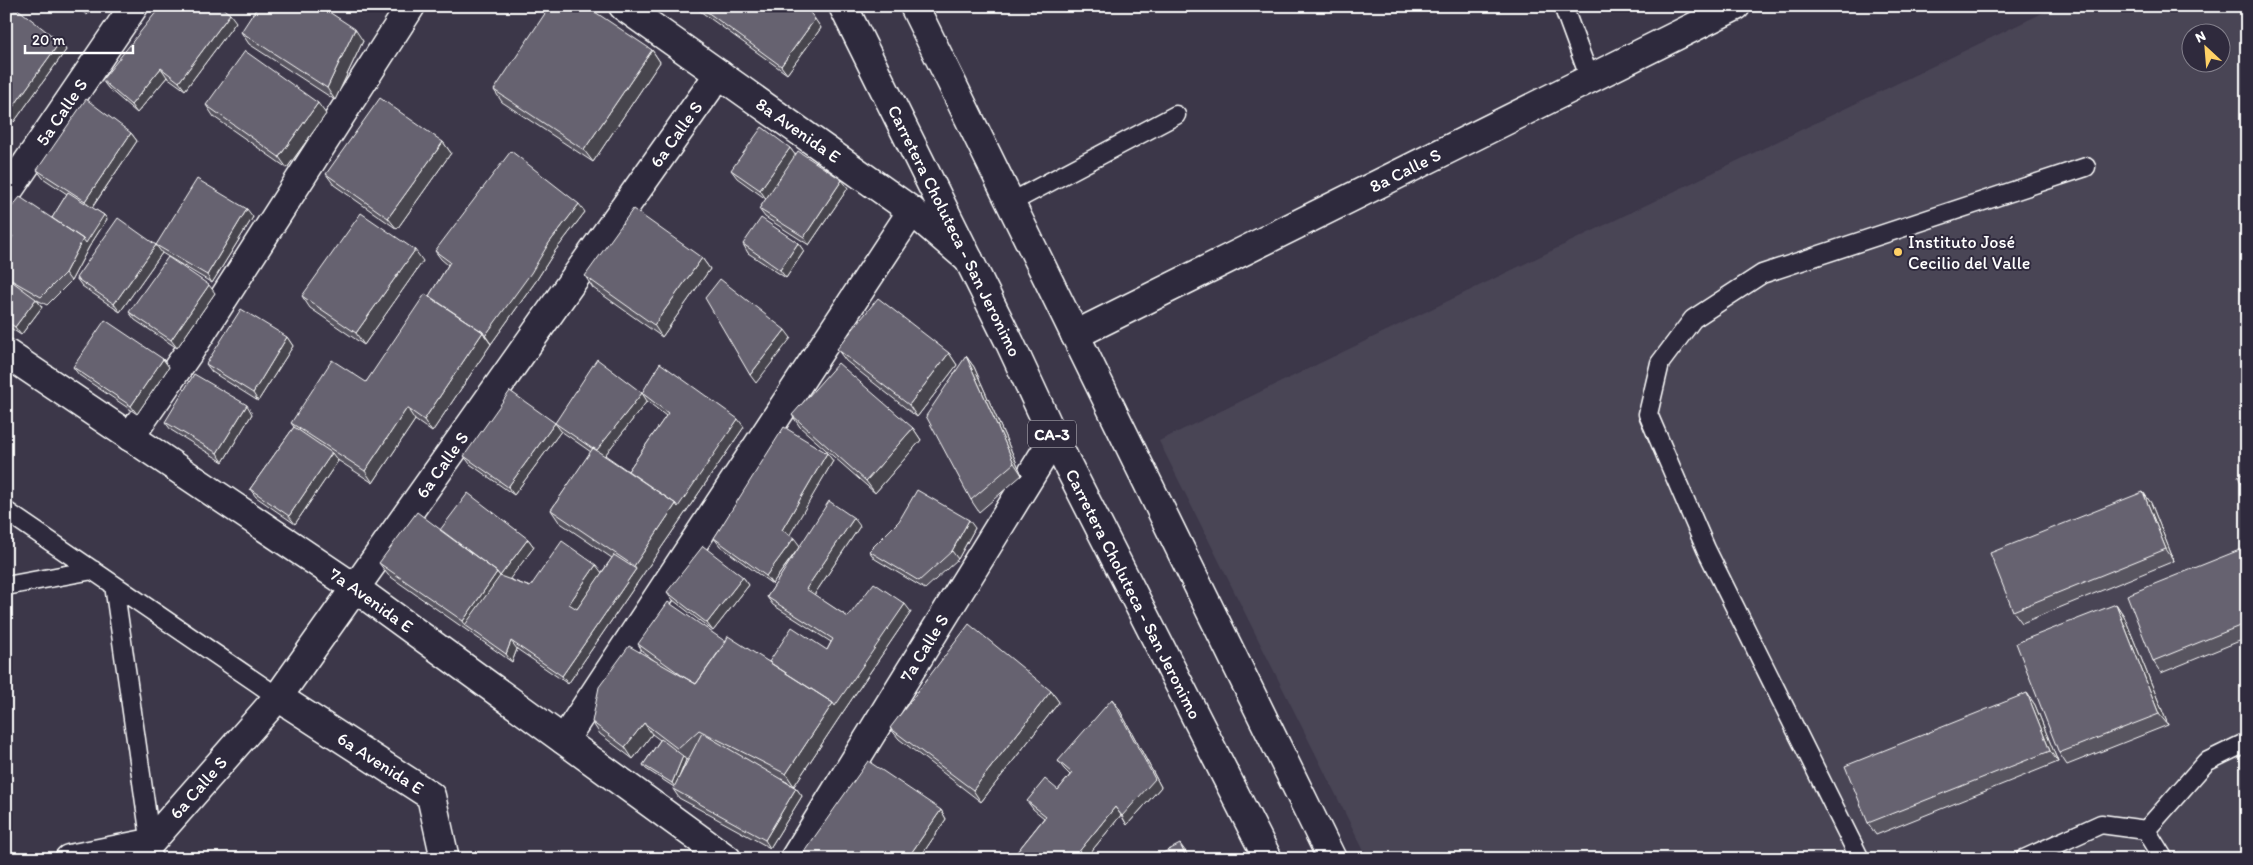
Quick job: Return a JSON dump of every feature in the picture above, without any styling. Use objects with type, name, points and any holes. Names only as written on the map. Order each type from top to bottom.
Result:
[{"type":"main road","name":"5a Calle S","points":[[6,194],[134,6]]},
{"type":"main road","points":[[130,437],[191,349],[411,6]]},
{"type":"main road","name":"8a Avenida E","points":[[623,6],[912,211],[969,260]]},
{"type":"main road","name":"Carretera Choluteca - San Jeronimo","points":[[843,6],[969,260],[1054,438],[1268,859]]},
{"type":"main road","points":[[914,6],[1332,859]]},
{"type":"main road","name":"8a Calle S","points":[[1075,335],[1590,78],[1726,8]]},
{"type":"main road","name":"6a Calle S","points":[[151,851],[278,697],[719,74]]},
{"type":"main road","points":[[564,740],[912,211]]},
{"type":"main road","name":"7a Avenida E","points":[[6,353],[355,588],[727,859]]},
{"type":"main road","name":"7a Calle S","points":[[794,859],[1054,438]]},
{"type":"main road","name":"6a Avenida E","points":[[278,697],[431,796],[445,859]]},
{"type":"main road","points":[[69,859],[151,851]]},
{"type":"lane","points":[[1563,6],[1590,78]]},
{"type":"lane","points":[[1010,203],[1176,115]]},
{"type":"lane","points":[[1860,859],[1706,549],[1648,414],[1660,364],[1694,319],[1762,274],[2086,167]]},
{"type":"lane","points":[[6,511],[278,697]]},
{"type":"lane","points":[[6,586],[93,570]]},
{"type":"lane","points":[[114,586],[151,851]]},
{"type":"lane","points":[[2146,830],[2206,762],[2247,742]]},
{"type":"lane","points":[[2024,859],[2101,824],[2146,830]]},
{"type":"lane","points":[[2146,830],[2164,859]]},
{"type":"shaded area","name":"Instituto José Cecilio del Valle","points":[[2057,6],[2247,6],[2247,859],[1368,859],[1159,441]]},
{"type":"building","points":[[6,6],[14,6],[60,42],[8,114],[6,112]]},
{"type":"building","points":[[161,6],[220,6],[230,14],[179,82],[161,68],[131,105],[102,80]]},
{"type":"building","points":[[258,6],[320,6],[355,29],[327,88],[241,32]]},
{"type":"building","points":[[550,6],[586,6],[652,50],[584,150],[494,90]]},
{"type":"building","points":[[699,6],[805,6],[815,19],[781,66]]},
{"type":"building","points":[[245,51],[318,103],[279,157],[206,105]]},
{"type":"building","points":[[380,98],[443,142],[388,218],[326,174]]},
{"type":"building","points":[[86,99],[131,133],[85,201],[37,170]]},
{"type":"building","points":[[762,127],[790,148],[760,190],[731,170]]},
{"type":"building","points":[[511,151],[579,204],[549,243],[531,273],[485,336],[483,332],[429,296],[450,262],[435,251]]},
{"type":"building","points":[[798,151],[842,180],[804,237],[759,209]]},
{"type":"building","points":[[197,179],[247,209],[207,275],[156,245]]},
{"type":"building","points":[[68,192],[104,215],[86,243],[52,218]]},
{"type":"building","points":[[20,197],[83,239],[65,273],[41,297],[6,277],[6,250],[13,236],[6,232],[6,214]]},
{"type":"building","points":[[633,209],[702,258],[654,325],[585,276]]},
{"type":"building","points":[[361,213],[415,250],[356,333],[302,296]]},
{"type":"building","points":[[118,218],[156,245],[114,304],[76,278]]},
{"type":"building","points":[[761,218],[798,243],[780,270],[743,244]]},
{"type":"building","points":[[168,257],[209,285],[171,340],[129,312]]},
{"type":"building","points":[[6,277],[36,299],[15,327],[6,321]]},
{"type":"building","points":[[720,279],[785,330],[750,375],[705,298]]},
{"type":"building","points":[[425,294],[483,332],[424,420],[407,408],[365,471],[291,423],[332,360],[366,382]]},
{"type":"building","points":[[878,298],[949,353],[909,405],[837,349]]},
{"type":"building","points":[[241,309],[287,337],[253,393],[206,364]]},
{"type":"building","points":[[105,320],[163,359],[131,406],[73,367]]},
{"type":"building","points":[[966,356],[1014,463],[971,500],[926,416]]},
{"type":"building","points":[[597,359],[642,393],[597,450],[555,423]]},
{"type":"building","points":[[660,363],[738,419],[678,507],[628,471],[668,413],[642,393]]},
{"type":"building","points":[[838,363],[913,428],[866,481],[792,415]]},
{"type":"building","points":[[194,374],[247,405],[217,453],[165,422]]},
{"type":"building","points":[[510,391],[555,423],[508,487],[464,456]]},
{"type":"building","points":[[294,427],[332,453],[289,516],[250,489]]},
{"type":"building","points":[[784,427],[827,453],[782,530],[794,538],[766,576],[714,538]]},
{"type":"building","points":[[593,448],[676,504],[634,566],[551,510]]},
{"type":"building","points":[[2247,472],[2247,497],[2238,476]]},
{"type":"building","points":[[917,490],[969,520],[952,551],[919,581],[869,551],[899,521]]},
{"type":"building","points":[[2143,492],[2166,549],[2013,611],[1990,553]]},
{"type":"building","points":[[468,493],[528,539],[500,576],[440,530]]},
{"type":"building","points":[[829,501],[854,518],[806,589],[848,617],[874,583],[905,604],[835,706],[769,662],[792,627],[827,650],[833,639],[767,597]]},
{"type":"building","points":[[417,512],[497,572],[463,621],[379,563]]},
{"type":"building","points":[[562,541],[596,565],[569,604],[577,609],[614,555],[636,569],[562,676],[511,641],[506,654],[465,625],[500,576],[530,587]]},
{"type":"building","points":[[703,546],[743,577],[707,623],[667,592]]},
{"type":"building","points":[[2247,547],[2247,623],[2153,661],[2127,595]]},
{"type":"building","points":[[668,602],[726,642],[696,684],[638,644]]},
{"type":"building","points":[[2116,604],[2159,714],[2059,753],[2016,643]]},
{"type":"building","points":[[969,624],[1051,691],[973,790],[890,728]]},
{"type":"building","points":[[728,636],[833,703],[786,774],[699,730],[678,749],[644,723],[625,747],[592,722],[599,687],[629,646],[696,684]]},
{"type":"building","points":[[2027,693],[2050,751],[1868,823],[1845,766]]},
{"type":"building","points":[[1112,699],[1155,779],[1122,816],[1115,807],[1073,859],[1034,859],[1017,852],[1046,816],[1027,801],[1045,779],[1058,790],[1072,773],[1058,761]]},
{"type":"building","points":[[702,733],[796,788],[765,840],[673,789]]},
{"type":"building","points":[[661,739],[683,756],[672,783],[643,765]]},
{"type":"building","points":[[868,761],[941,810],[907,859],[899,859],[890,854],[886,859],[799,859]]},
{"type":"building","points":[[1180,844],[1187,859],[1151,859]]},
{"type":"building","points":[[959,853],[966,859],[954,859]]},
{"type":"place","name":"Instituto José Cecilio del Valle","points":[[1898,252]]}]
